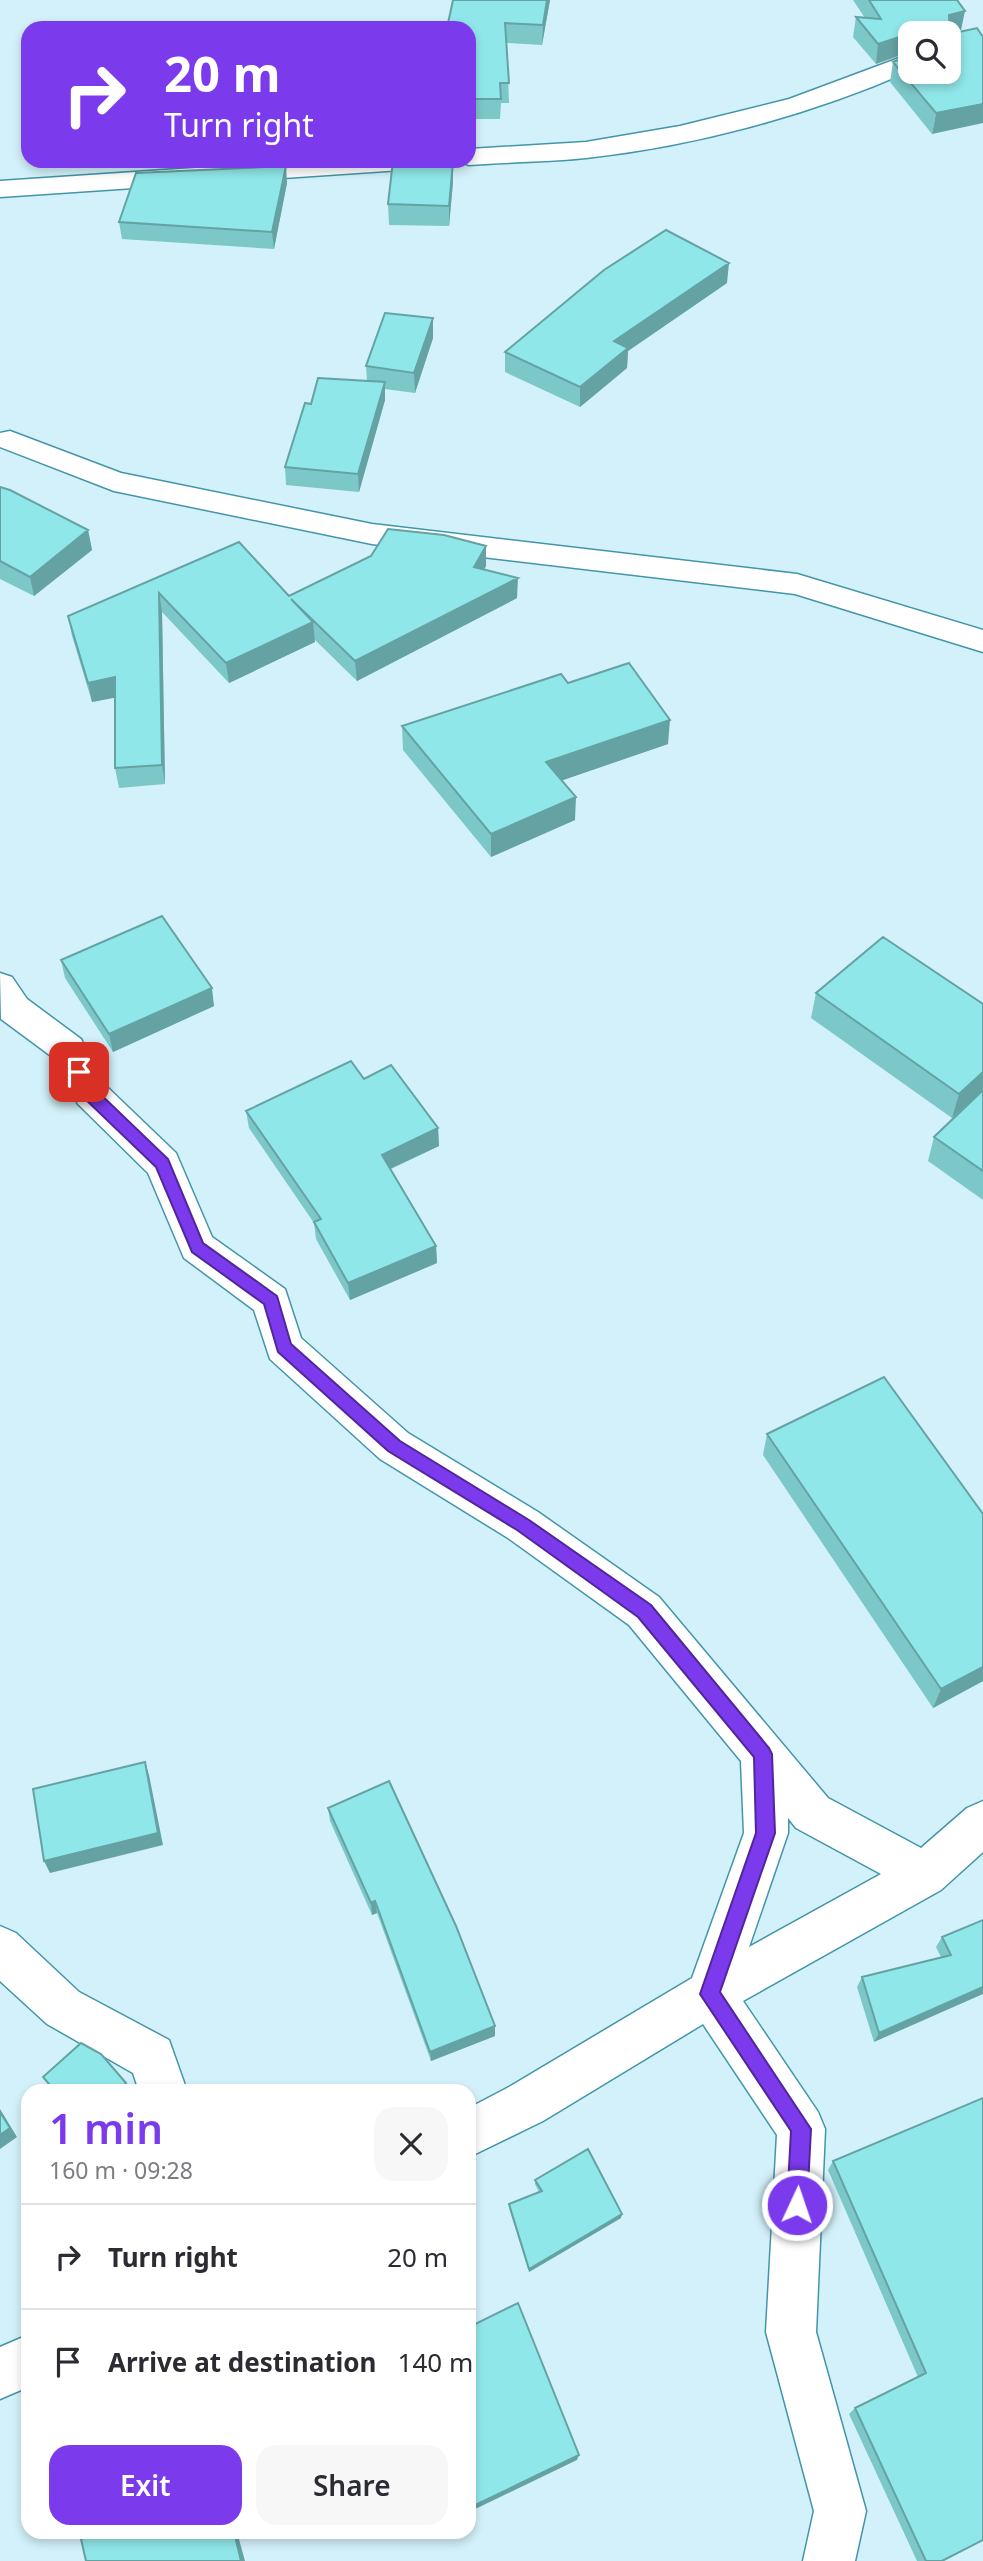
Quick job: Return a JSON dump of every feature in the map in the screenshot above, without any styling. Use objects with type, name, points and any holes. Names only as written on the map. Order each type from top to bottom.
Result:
[{"type":"street","points":[[476,157],[600,148],[751,118],[898,68]]},
{"type":"street","points":[[0,188],[308,168]]},
{"type":"street","points":[[10,440],[114,481],[141,487],[372,534],[797,584],[983,641]]},
{"type":"street","points":[[0,987],[14,1009],[68,1048],[91,1094],[163,1164],[197,1247],[271,1301],[284,1347],[394,1446],[523,1525],[644,1611],[812,1813],[925,1874]]},
{"type":"street","points":[[710,1994],[766,1833],[763,1754]]},
{"type":"street","points":[[476,2129],[526,2104],[710,1994],[925,1874],[983,1823]]},
{"type":"street","points":[[0,1949],[62,2008],[152,2057],[161,2084]]},
{"type":"street","points":[[710,1994],[801,2129],[791,2332],[839,2511],[829,2561]]},
{"type":"street","points":[[0,2374],[21,2364]]},
{"type":"building","points":[[453,0],[547,0],[543,25],[505,23],[509,83],[500,83],[501,99],[476,99],[476,21],[448,21]]},
{"type":"building","points":[[869,0],[957,0],[965,11],[949,15],[949,21],[898,21],[898,38],[878,44],[856,17],[881,19]]},
{"type":"building","points":[[977,28],[983,37],[983,104],[936,113],[912,84],[961,84],[961,32]]},
{"type":"building","points":[[286,168],[272,232],[119,222],[136,173]]},
{"type":"building","points":[[392,168],[452,168],[449,206],[388,204]]},
{"type":"building","points":[[666,230],[729,263],[614,341],[628,348],[580,387],[505,352],[604,270]]},
{"type":"building","points":[[385,313],[433,318],[414,373],[366,366]]},
{"type":"building","points":[[318,378],[385,382],[358,474],[285,467],[305,403],[311,404]]},
{"type":"building","points":[[0,487],[88,530],[30,577],[0,561]]},
{"type":"building","points":[[388,529],[444,535],[486,546],[474,567],[518,578],[355,661],[291,599],[313,622],[226,663],[159,593],[162,765],[115,768],[115,677],[88,683],[68,616],[239,542],[289,596],[371,556]]},
{"type":"building","points":[[629,663],[670,720],[546,762],[576,797],[491,834],[402,726],[561,674],[568,683]]},
{"type":"building","points":[[162,916],[212,988],[109,1034],[61,960]]},
{"type":"building","points":[[883,937],[983,1004],[983,1072],[959,1094],[816,993]]},
{"type":"building","points":[[351,1061],[364,1079],[391,1065],[438,1128],[382,1155],[436,1246],[348,1283],[314,1222],[321,1219],[246,1111]]},
{"type":"building","points":[[983,1090],[983,1171],[934,1137]]},
{"type":"building","points":[[884,1377],[983,1514],[983,1667],[941,1689],[767,1434]]},
{"type":"building","points":[[145,1762],[158,1833],[44,1861],[33,1789]]},
{"type":"building","points":[[389,1781],[456,1926],[495,2026],[430,2052],[375,1901],[371,1903],[328,1808]]},
{"type":"building","points":[[983,1920],[983,1987],[879,2033],[862,1977],[951,1955],[942,1937]]},
{"type":"building","points":[[81,2043],[101,2054],[126,2083],[49,2084],[43,2077]]},
{"type":"building","points":[[983,2098],[983,2540],[942,2561],[926,2561],[855,2408],[926,2373],[833,2161]]},
{"type":"building","points":[[0,2112],[10,2128],[0,2135]]},
{"type":"building","points":[[588,2149],[622,2214],[529,2269],[509,2204],[542,2191],[535,2180]]},
{"type":"building","points":[[518,2303],[579,2455],[476,2505],[476,2324]]},
{"type":"building","points":[[81,2539],[236,2539],[241,2561],[86,2561]]},
{"type":"route","points":[[79,1072],[91,1094],[163,1164],[197,1247],[271,1301],[284,1347],[394,1446],[523,1525],[644,1611],[763,1754],[766,1833],[710,1994],[801,2129],[797,2205]]}]
